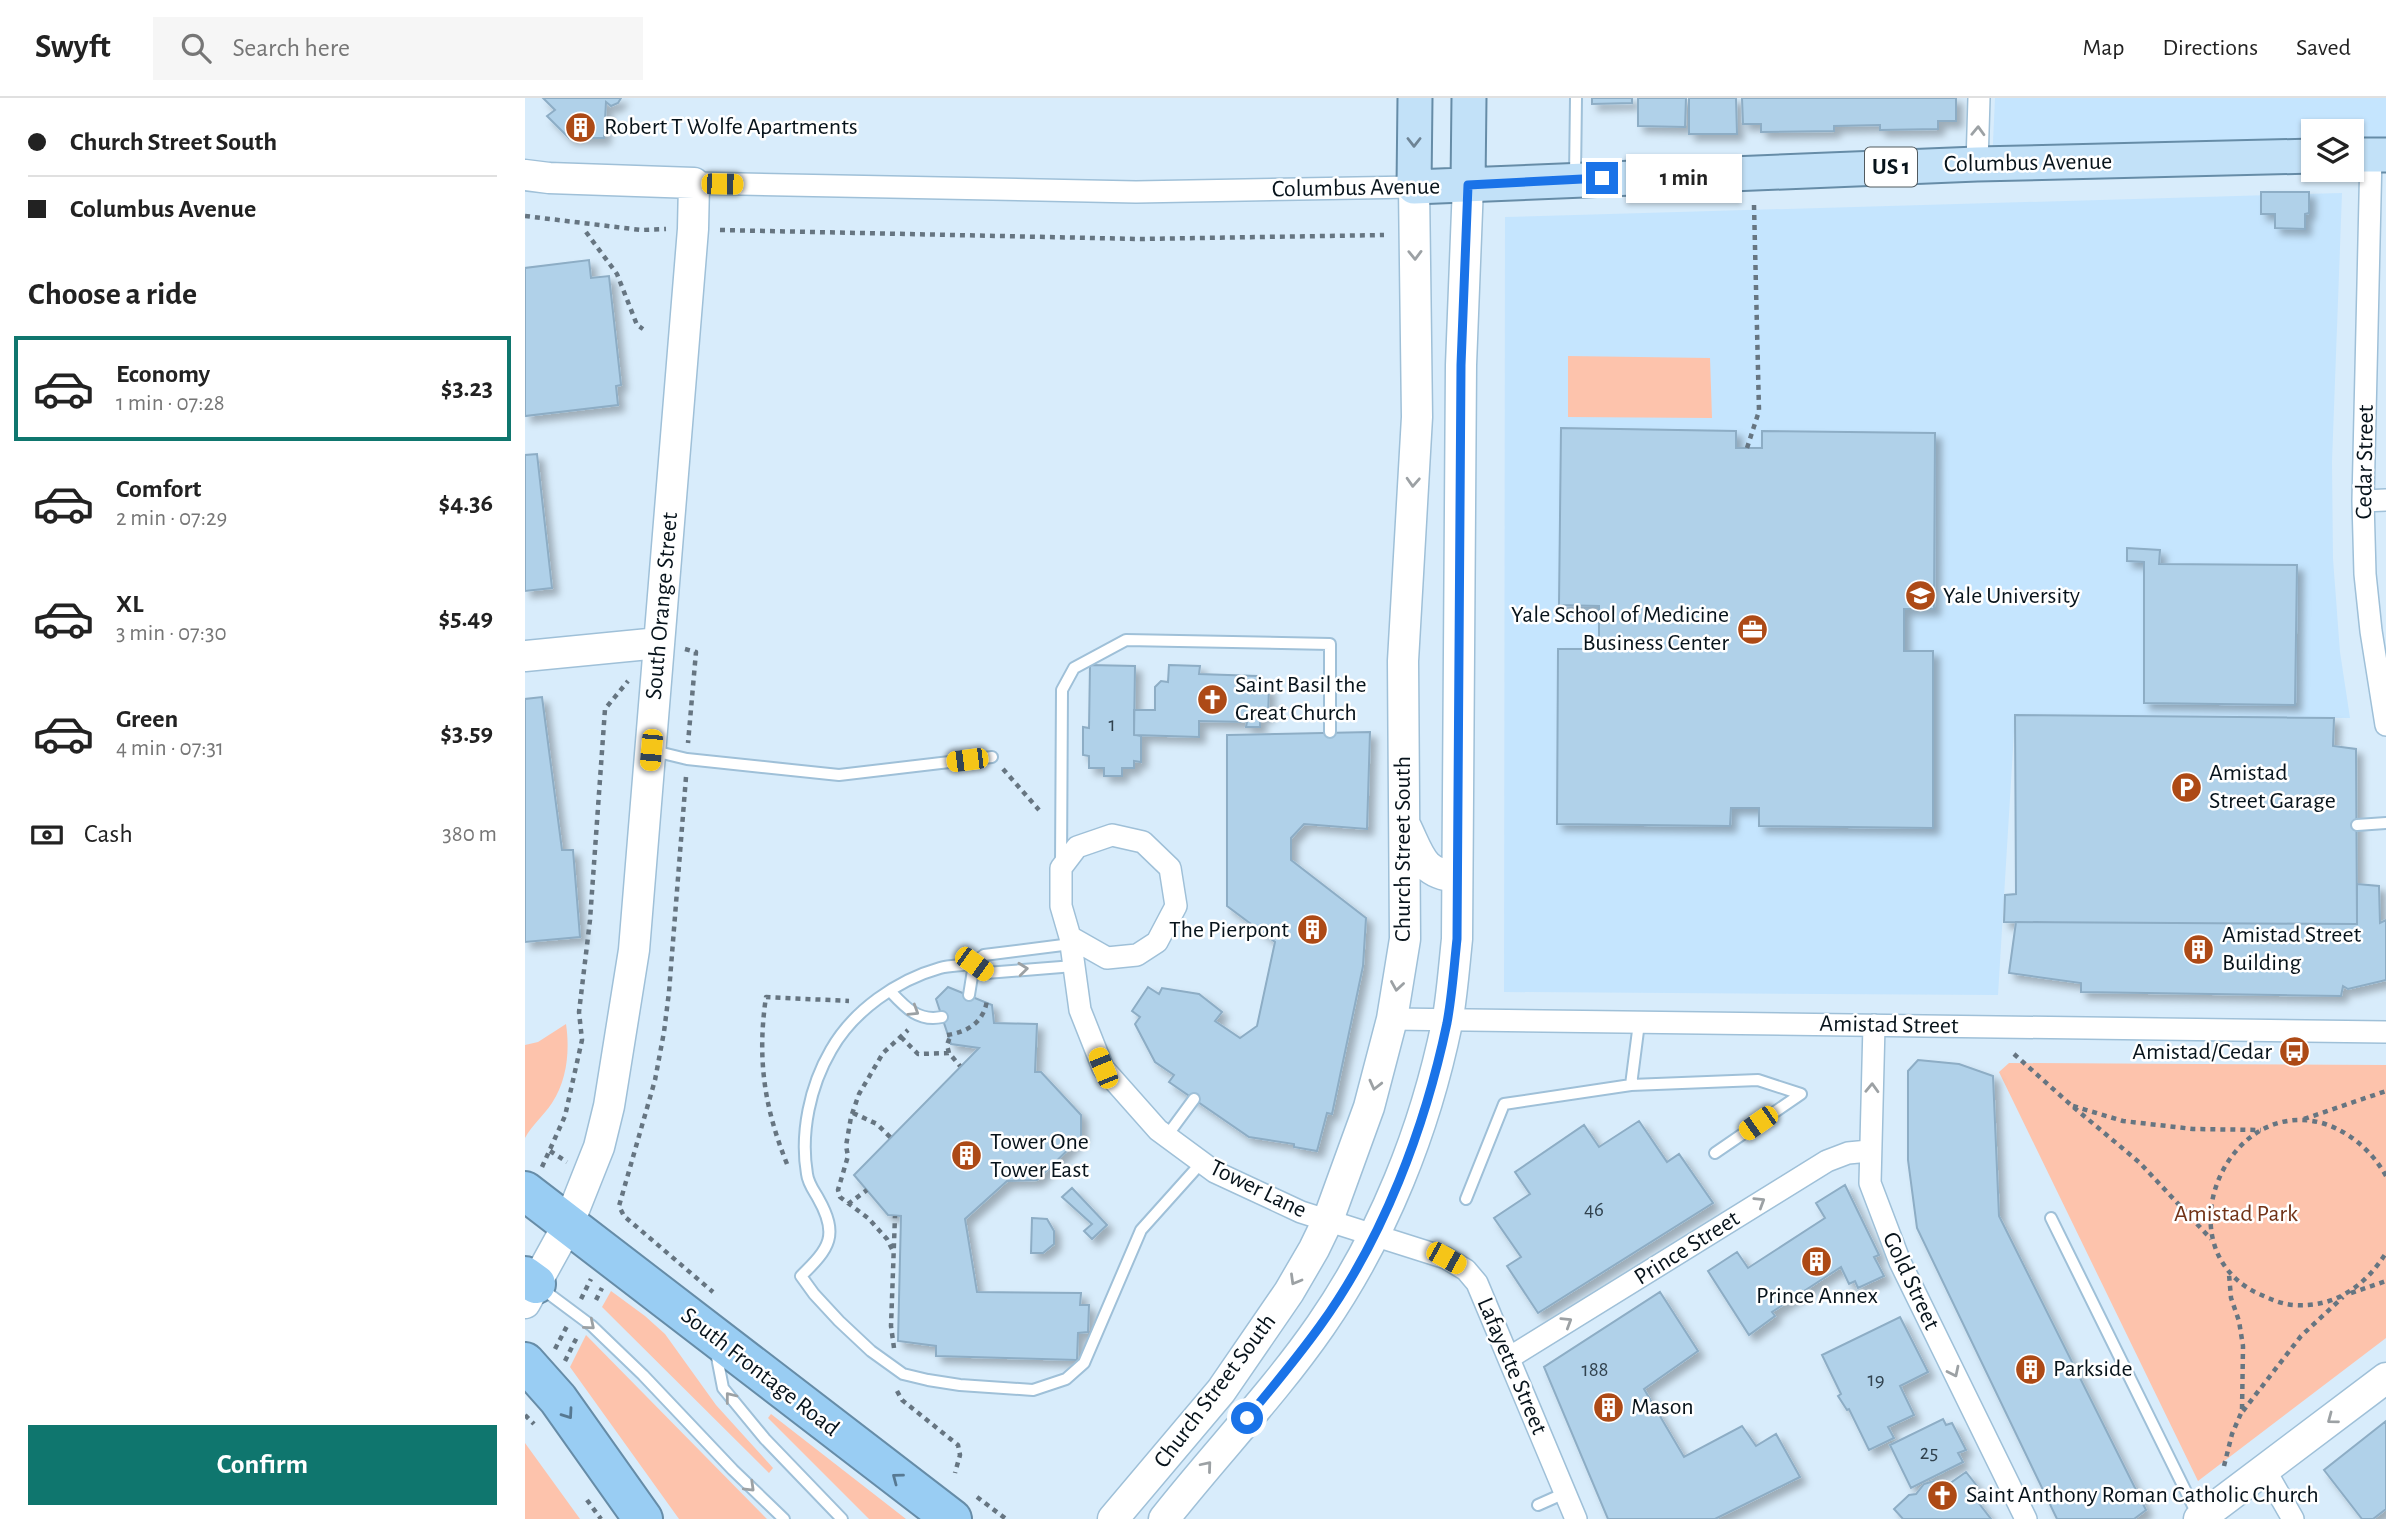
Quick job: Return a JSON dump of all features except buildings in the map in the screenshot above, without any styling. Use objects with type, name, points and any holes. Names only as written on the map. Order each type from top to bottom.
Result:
[{"type":"highway","name":"South Frontage Road","points":[[525,1191],[712,1334],[964,1508]]},
{"type":"highway","points":[[525,1362],[558,1399],[643,1519]]},
{"type":"main road","name":"Church Street South","points":[[1113,1519],[1221,1391],[1289,1292],[1328,1220],[1369,1107],[1392,1019],[1405,939],[1403,661],[1417,417],[1415,98]]},
{"type":"main road","name":"Church Street South","points":[[1164,1519],[1321,1325],[1360,1261],[1405,1170],[1427,1106],[1447,1021],[1457,939],[1461,365],[1469,98]]},
{"type":"main road","name":"Columbus Avenue","points":[[1414,187],[1977,164],[2301,156]]},
{"type":"main road","name":"Columbus Avenue","points":[[525,175],[694,183]]},
{"type":"main road","name":"South Orange Street","points":[[529,1288],[568,1225],[599,1147],[609,1106],[634,950],[693,229],[694,183]]},
{"type":"main road","points":[[525,656],[659,643]]},
{"type":"main road","points":[[1403,821],[1417,851],[1430,869],[1441,876],[1457,877]]},
{"type":"main road","points":[[2199,1519],[2386,1378]]},
{"type":"street","points":[[1977,164],[1979,98]]},
{"type":"street","name":"Cedar Street","points":[[2370,155],[2363,501],[2365,574],[2386,725]]},
{"type":"street","name":"Columbus Avenue","points":[[694,183],[1136,192],[1414,187]]},
{"type":"street","points":[[2363,501],[2386,500]]},
{"type":"street","points":[[1061,868],[1077,847],[1112,835],[1143,842],[1170,868],[1176,906],[1157,942],[1137,954],[1107,958],[1070,941]]},
{"type":"street","name":"Tower Lane","points":[[1061,868],[1061,906],[1070,941],[1080,1010],[1103,1068],[1158,1130],[1215,1172],[1301,1212],[1373,1235]]},
{"type":"street","name":"Amistad Street","points":[[1392,1019],[2386,1032]]},
{"type":"street","name":"Gold Street","points":[[1874,1025],[1870,1183],[1900,1262],[2026,1519]]},
{"type":"street","name":"Prince Street","points":[[1509,1358],[1827,1161],[1848,1153],[1869,1151]]},
{"type":"street","name":"Lafayette Street","points":[[1373,1235],[1446,1258],[1466,1270],[1477,1283],[1576,1519]]},
{"type":"street","points":[[2265,1469],[2293,1519]]},
{"type":"lane","points":[[1575,179],[1576,98]]},
{"type":"lane","points":[[1061,868],[1062,690],[1074,668],[1126,640],[1331,644],[1329,732]]},
{"type":"lane","points":[[651,750],[687,759],[839,775],[992,757]]},
{"type":"lane","points":[[2357,825],[2386,823]]},
{"type":"lane","points":[[1070,941],[984,955],[974,964],[942,967],[908,980],[872,1003],[831,1049],[809,1108],[805,1132],[807,1178],[831,1225],[821,1258],[801,1276],[839,1321],[871,1351],[904,1374],[960,1385],[1033,1390],[1066,1380],[1084,1363],[1141,1230],[1202,1162]]},
{"type":"lane","points":[[974,964],[986,973],[1074,966]]},
{"type":"lane","points":[[968,995],[974,964]]},
{"type":"lane","points":[[890,991],[918,1016],[934,1019],[942,1017]]},
{"type":"lane","points":[[1631,1085],[1639,1023]]},
{"type":"lane","points":[[1466,1199],[1504,1104],[1631,1085],[1758,1080],[1801,1094],[1715,1153]]},
{"type":"lane","points":[[1167,1136],[1194,1099]]},
{"type":"lane","points":[[2051,1218],[2199,1519]]},
{"type":"lane","points":[[529,1288],[592,1326],[783,1519]]},
{"type":"lane","points":[[712,1334],[723,1388],[765,1440],[842,1519]]},
{"type":"lane","points":[[1538,1505],[1565,1493]]},
{"type":"path","points":[[1747,447],[1759,411],[1754,205]]},
{"type":"path","points":[[525,216],[641,230],[656,229]]},
{"type":"path","points":[[733,230],[1140,240],[1384,235]]},
{"type":"path","points":[[586,232],[617,274],[637,325],[643,329]]},
{"type":"path","points":[[550,1151],[565,1116],[582,1040],[579,1012],[590,920],[605,709],[659,643],[696,652],[664,1032],[652,1093],[619,1206],[624,1216],[714,1293]]},
{"type":"path","points":[[992,757],[1039,810]]},
{"type":"path","points":[[790,1172],[771,1123],[763,1080],[761,1051],[766,997],[853,1001]]},
{"type":"path","points":[[893,1250],[877,1228],[848,1204],[838,1191],[848,1156],[846,1146],[853,1113],[867,1078],[883,1053],[908,1030]]},
{"type":"path","points":[[951,1034],[947,1045],[949,1053],[960,1066]]},
{"type":"path","points":[[901,1037],[918,1054],[949,1053]]},
{"type":"path","points":[[2014,1054],[2140,1163],[2211,1239],[2229,1274],[2231,1298],[2239,1321],[2243,1346],[2242,1411]]},
{"type":"path","points":[[2071,1105],[2123,1121],[2193,1129],[2262,1130],[2386,1091]]},
{"type":"path","points":[[853,1113],[877,1124],[891,1138]]},
{"type":"path","points":[[2303,1119],[2334,1127],[2352,1137],[2380,1164],[2386,1175]]},
{"type":"path","points":[[2211,1239],[2210,1217],[2215,1184],[2236,1150],[2262,1130]]},
{"type":"path","points":[[848,1204],[867,1190]]},
{"type":"path","points":[[895,1216],[891,1326],[894,1387],[902,1400],[958,1445],[960,1455],[955,1473]]},
{"type":"path","points":[[2223,1470],[2232,1434],[2242,1411],[2301,1336],[2346,1294],[2363,1283],[2386,1253]]},
{"type":"path","points":[[2229,1274],[2249,1289],[2283,1304],[2325,1303],[2386,1281]]},
{"type":"path","points":[[596,1300],[603,1287]]},
{"type":"path","points":[[565,1361],[580,1331]]},
{"type":"path","points":[[964,1508],[1006,1519]]},
{"type":"shaded area","points":[[1995,98],[2386,98],[2386,155],[2364,155],[2364,119],[2301,119],[2301,156],[1992,164]]},
{"type":"shaded area","name":"Yale University","points":[[2342,193],[2332,462],[2333,559],[2340,652],[2350,718],[2015,716],[1998,995],[1504,992],[1505,217]]},
{"type":"green space","points":[[1568,356],[1710,358],[1712,418],[1568,417]]},
{"type":"green space","points":[[566,1024],[568,1044],[561,1085],[552,1103],[525,1138],[525,1045],[538,1042]]},
{"type":"green space","name":"Amistad Park","points":[[2009,1063],[2386,1065],[2386,1338],[2198,1481],[1999,1072]]},
{"type":"green space","points":[[611,1291],[665,1334],[716,1405],[773,1468],[769,1473],[602,1307]]},
{"type":"green space","points":[[586,1335],[767,1519],[679,1519],[570,1367]]},
{"type":"green space","points":[[771,1414],[906,1519],[869,1519],[768,1418]]},
{"type":"green space","points":[[525,1443],[580,1519],[525,1519]]},
{"type":"place","name":"Robert T Wolfe Apartments","points":[[581,127]]},
{"type":"place","name":"Yale University","points":[[1920,596]]},
{"type":"place","name":"Yale School of Medicine Business Center","points":[[1752,629]]},
{"type":"place","name":"Saint Basil the Great Church","points":[[1212,699]]},
{"type":"place","name":"Amistad Street Garage","points":[[2186,787]]},
{"type":"place","name":"The Pierpont","points":[[1312,930]]},
{"type":"place","name":"Amistad Street Building","points":[[2199,949]]},
{"type":"place","name":"Amistad/Cedar","points":[[2295,1052]]},
{"type":"place","name":"Tower One Tower East","points":[[967,1156]]},
{"type":"place","name":"Prince Annex","points":[[1817,1262]]},
{"type":"place","name":"Parkside","points":[[2030,1369]]},
{"type":"place","name":"Mason","points":[[1608,1407]]},
{"type":"place","name":"Saint Anthony Roman Catholic Church","points":[[1943,1495]]},
{"type":"route","points":[[1247,1418],[1321,1325],[1360,1261],[1405,1170],[1427,1106],[1447,1021],[1457,939],[1461,365],[1468,185],[1602,178]]}]
